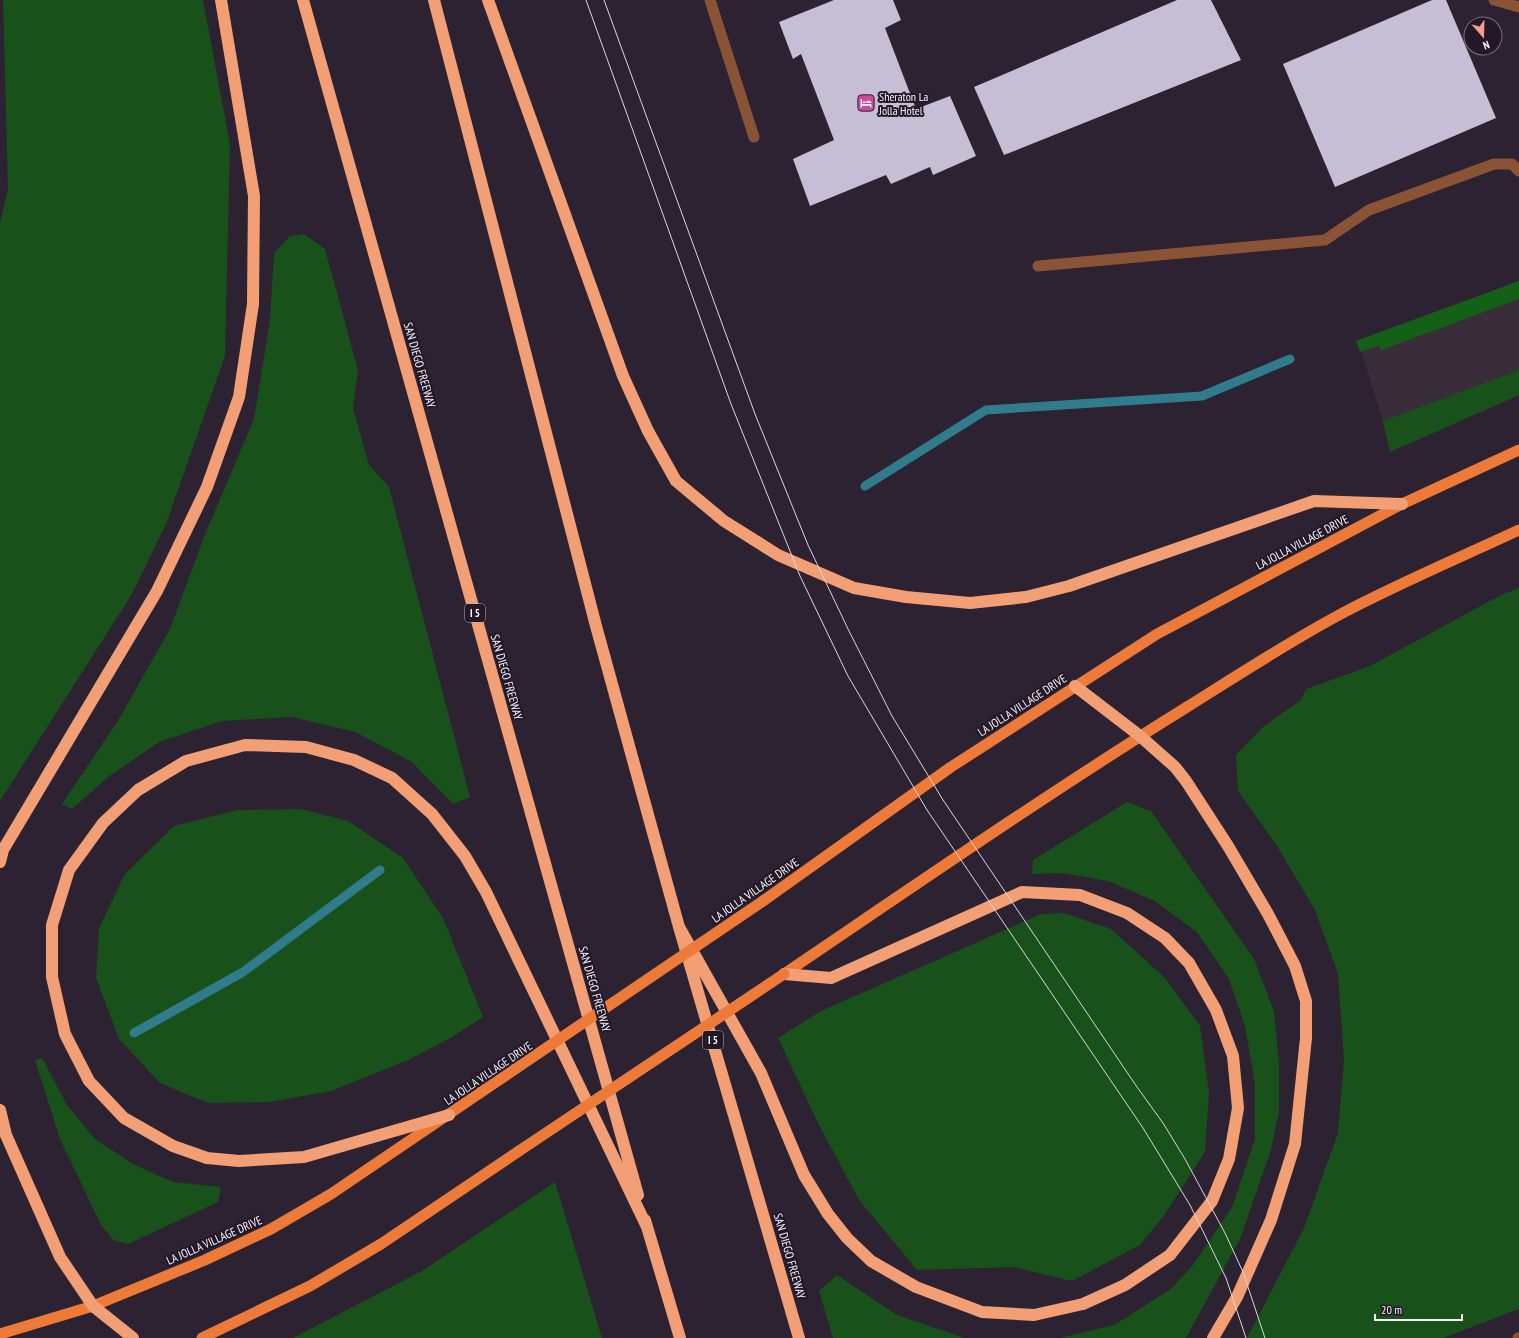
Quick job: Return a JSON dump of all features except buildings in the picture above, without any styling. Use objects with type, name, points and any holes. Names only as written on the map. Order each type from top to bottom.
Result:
[{"type":"highway","points":[[0,862],[3,850],[157,590],[207,487],[239,397],[253,304],[254,196],[221,0]]},
{"type":"highway","name":"SAN DIEGO FREEWAY","points":[[302,0],[647,1227],[680,1338]]},
{"type":"highway","name":"SAN DIEGO FREEWAY","points":[[434,0],[596,626],[679,927],[799,1338]]},
{"type":"highway","points":[[488,0],[623,376],[648,431],[676,481],[724,521],[778,555],[854,588],[906,597],[970,603],[1026,597],[1069,586],[1314,501],[1402,504]]},
{"type":"highway","points":[[1075,686],[1140,736],[1180,774],[1228,846],[1268,914],[1295,966],[1306,1001],[1306,1038],[1295,1144],[1271,1220],[1237,1297],[1213,1338]]},
{"type":"highway","points":[[449,1115],[304,1158],[239,1161],[207,1158],[173,1146],[124,1118],[89,1081],[65,1034],[52,977],[52,925],[69,870],[103,823],[138,790],[186,761],[245,745],[306,747],[354,760],[392,778],[432,814],[465,856],[486,892],[647,1227]]},
{"type":"highway","points":[[679,927],[761,1073],[804,1175],[828,1214],[847,1238],[871,1261],[916,1287],[982,1312],[1034,1315],[1083,1304],[1125,1285],[1170,1255],[1212,1202],[1229,1159],[1238,1108],[1233,1056],[1216,1010],[1189,963],[1165,938],[1127,913],[1080,895],[1022,892],[831,978],[784,974]]},
{"type":"highway","points":[[0,1110],[6,1135],[60,1257],[93,1306],[132,1338]]},
{"type":"main road","name":"LA JOLLA VILLAGE DRIVE","points":[[0,1334],[93,1306],[205,1260],[272,1229],[331,1194],[449,1115],[763,901],[951,767],[1157,634],[1402,504],[1519,450]]},
{"type":"main road","points":[[202,1338],[310,1286],[381,1244],[1043,799],[1140,736],[1274,653],[1339,615],[1519,530]]},
{"type":"lane","points":[[710,0],[754,137]]},
{"type":"lane","points":[[1494,0],[1519,7]]},
{"type":"lane","points":[[1038,266],[1325,240],[1369,210],[1494,164],[1512,164],[1519,171]]},
{"type":"shaded area","points":[[1519,281],[1519,395],[1390,452],[1383,421],[1363,357],[1356,341]]},
{"type":"green space","points":[[3,0],[203,0],[230,144],[225,356],[166,524],[132,594],[0,801],[0,223],[8,189]]},
{"type":"green space","points":[[304,234],[325,249],[358,370],[353,408],[369,465],[389,487],[470,797],[453,804],[412,762],[355,732],[292,717],[222,721],[159,742],[108,777],[72,809],[62,804],[119,719],[170,629],[206,532],[254,419],[270,320],[274,253],[290,236]]},
{"type":"green space","points":[[1519,281],[1519,299],[1381,350],[1379,345],[1360,352],[1356,341]]},
{"type":"green space","points":[[1519,370],[1519,395],[1390,452],[1383,421]]},
{"type":"green space","points":[[1519,588],[1519,1309],[1443,1338],[1247,1338],[1304,1228],[1338,1133],[1344,1060],[1338,974],[1315,910],[1277,846],[1238,791],[1236,755],[1264,726],[1301,700],[1306,689],[1370,666],[1501,595]]},
{"type":"green space","points":[[1127,802],[1151,811],[1254,959],[1274,1011],[1279,1064],[1279,1111],[1270,1153],[1240,1239],[1186,1338],[1060,1338],[1114,1325],[1171,1289],[1193,1265],[1232,1207],[1255,1139],[1255,1084],[1245,1026],[1229,979],[1197,932],[1155,901],[1108,881],[1062,873],[1032,874],[1033,860]]},
{"type":"green space","points":[[301,809],[348,821],[403,858],[443,918],[483,1017],[449,1039],[408,1060],[331,1091],[270,1102],[208,1103],[160,1083],[119,1039],[96,978],[99,928],[125,874],[174,826],[237,810]]},
{"type":"green space","points":[[1064,913],[1111,929],[1165,978],[1200,1026],[1209,1093],[1205,1152],[1165,1214],[1140,1245],[1072,1281],[1013,1267],[917,1270],[859,1200],[818,1123],[778,1038],[821,1011],[1041,914]]},
{"type":"green space","points":[[42,1058],[67,1105],[95,1139],[133,1164],[173,1182],[221,1187],[218,1202],[128,1244],[113,1240],[101,1225],[60,1139],[35,1060]]},
{"type":"green space","points":[[555,1182],[602,1338],[293,1338],[422,1271]]},
{"type":"green space","points":[[837,1275],[897,1315],[965,1338],[833,1338],[819,1291]]},
{"type":"waterway","points":[[865,486],[986,410],[1202,396],[1290,359]]},
{"type":"waterway","points":[[134,1033],[243,972],[380,870]]},
{"type":"tram line","points":[[586,0],[731,404],[800,576],[848,676],[927,810],[1143,1128],[1190,1205],[1226,1278],[1246,1338]]},
{"type":"tram line","points":[[604,0],[755,414],[808,545],[849,631],[892,716],[943,800],[1137,1087],[1163,1123],[1185,1159],[1225,1233],[1243,1272],[1265,1338]]},
{"type":"place","name":"Sheraton La Jolla Hotel","points":[[866,103]]}]
